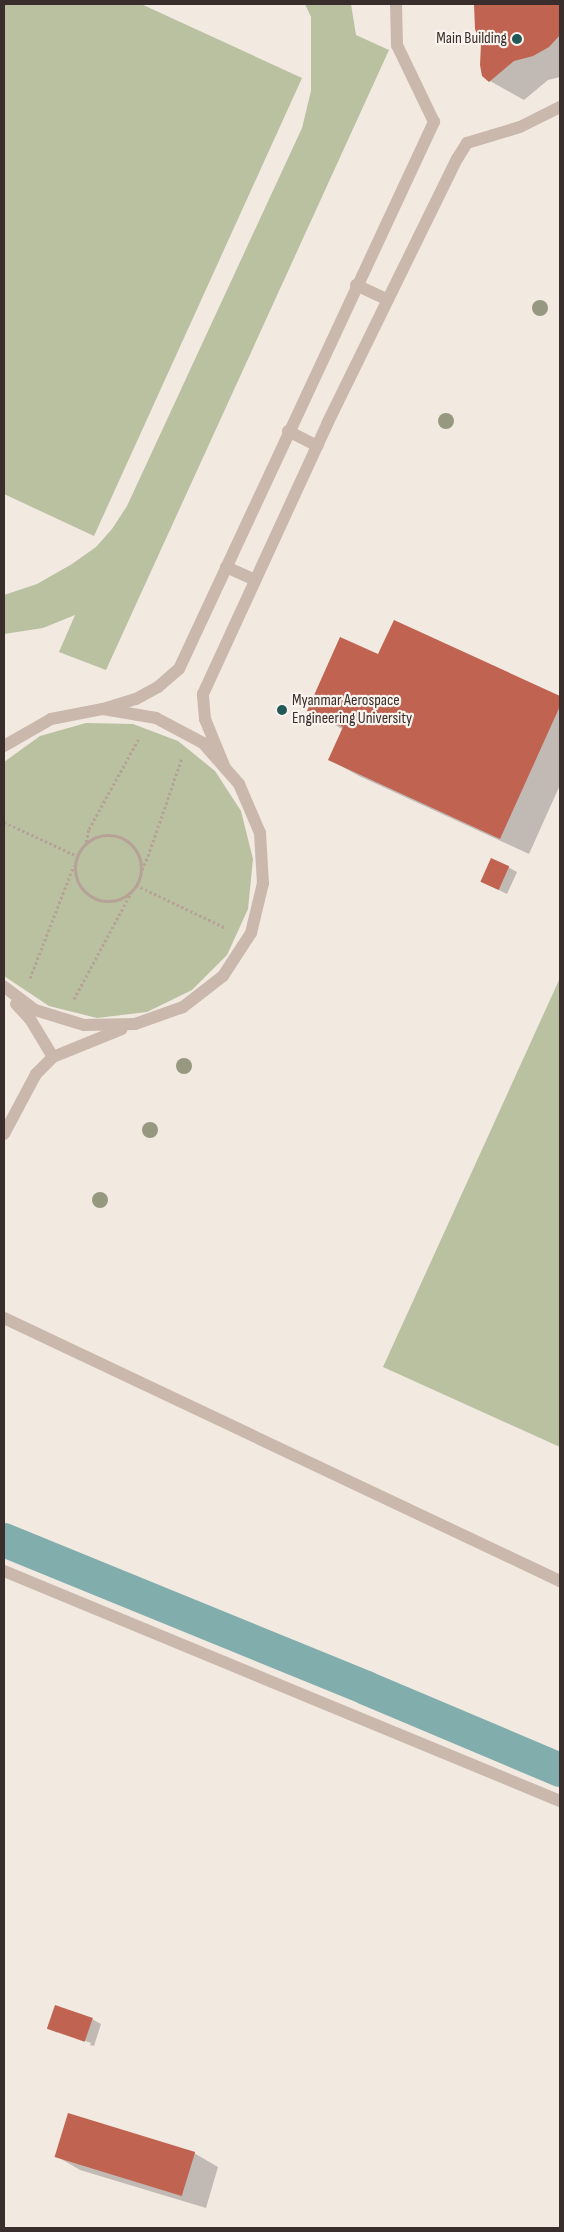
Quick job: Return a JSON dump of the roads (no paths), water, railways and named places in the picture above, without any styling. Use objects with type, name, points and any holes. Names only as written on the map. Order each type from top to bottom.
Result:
[{"type":"street","points":[[4,745],[51,719],[103,709],[136,699],[158,687],[179,669],[356,285],[434,122],[396,45],[396,4]]},
{"type":"street","points":[[225,768],[205,719],[203,694],[317,446],[467,143],[520,127],[560,107]]},
{"type":"street","points":[[356,285],[388,300]]},
{"type":"street","points":[[288,431],[317,446]]},
{"type":"street","points":[[226,567],[256,580]]},
{"type":"street","points":[[4,1134],[36,1074],[53,1057],[107,1034],[182,1007],[223,976],[250,933],[263,883],[260,833],[239,784],[203,744],[156,718],[103,709]]},
{"type":"street","points":[[4,989],[35,1010],[84,1025],[135,1024]]},
{"type":"street","points":[[4,989],[30,1018],[53,1057]]},
{"type":"street","points":[[4,1318],[560,1581]]},
{"type":"street","points":[[4,1572],[560,1801]]},
{"type":"waterway","points":[[4,1540],[366,1688],[560,1770]]},
{"type":"place","name":"Main Building","points":[[517,39]]},
{"type":"place","name":"Myanmar Aerospace Engineering University","points":[[282,710]]}]
